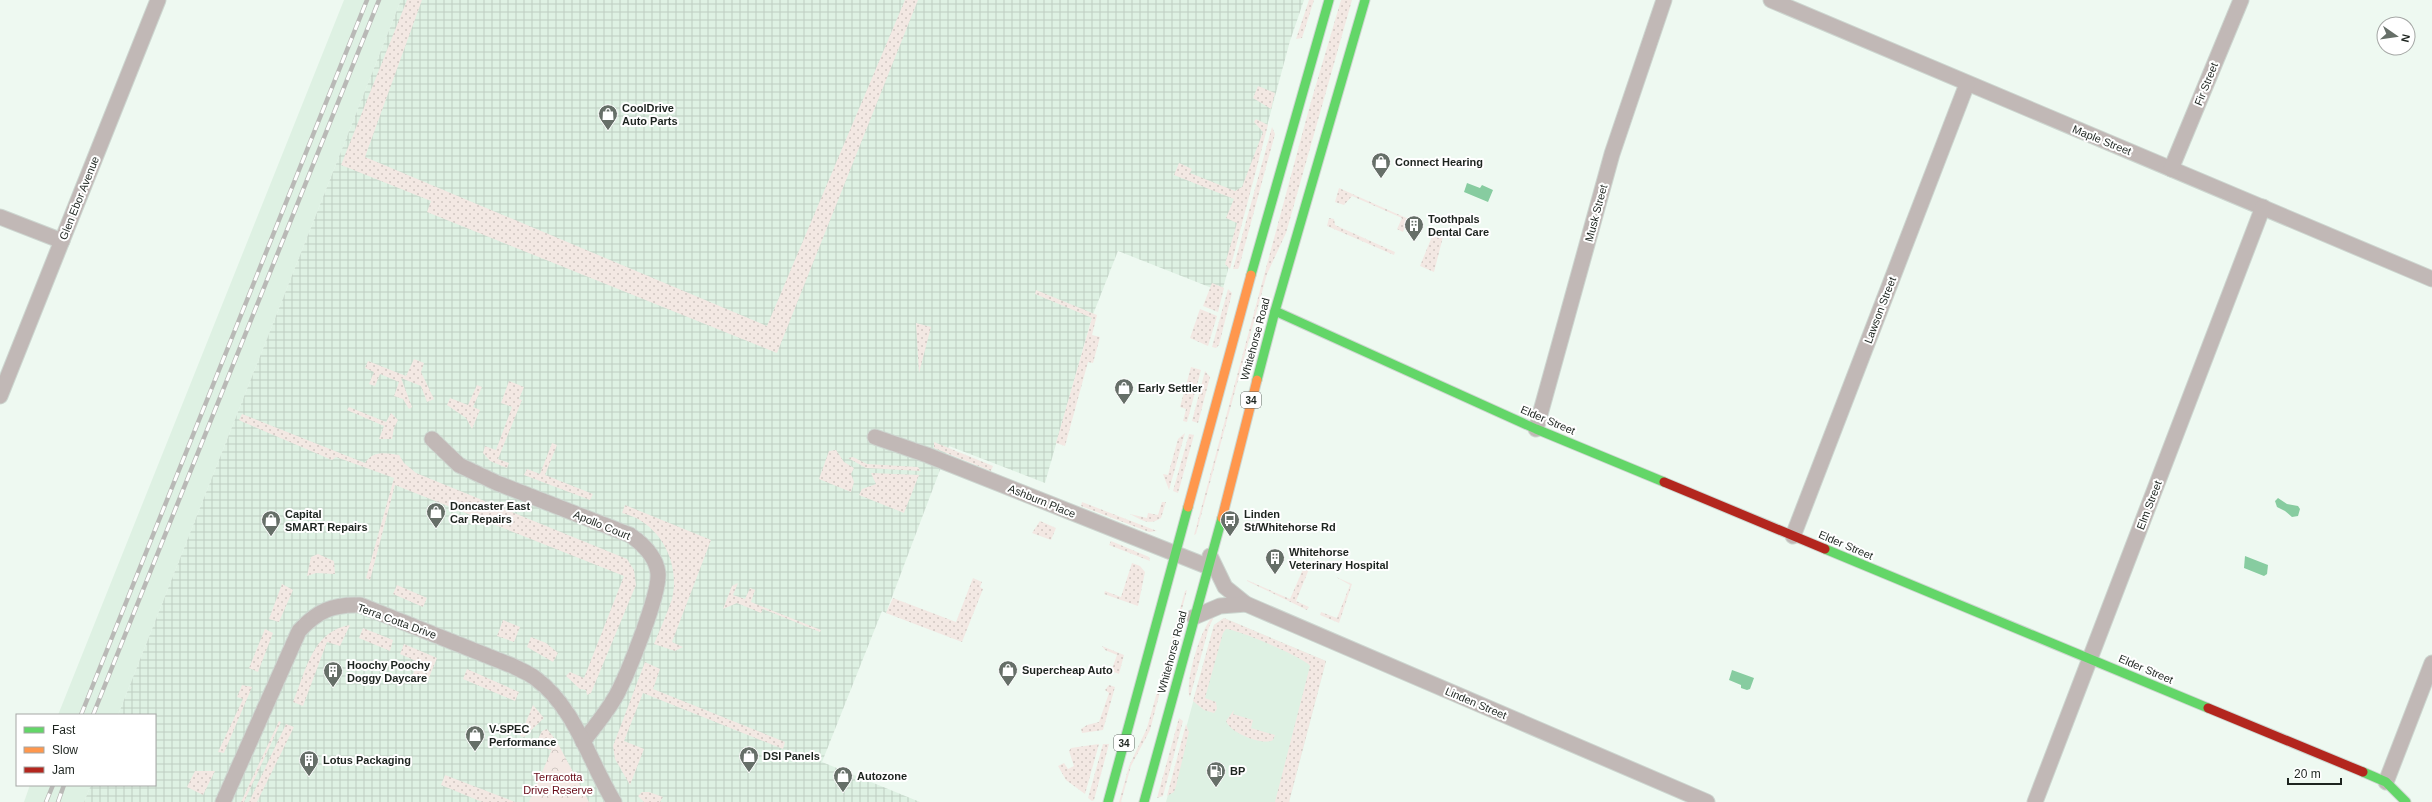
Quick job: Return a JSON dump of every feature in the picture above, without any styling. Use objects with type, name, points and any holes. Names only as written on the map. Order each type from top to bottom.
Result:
[{"type":"main road","name":"Whitehorse Road","points":[[1108,802],[1175,554],[1329,0]]},
{"type":"main road","name":"Whitehorse Road","points":[[1144,802],[1275,311],[1365,0]]},
{"type":"main road","name":"Elder Street","points":[[1275,311],[1536,429],[2386,782],[2406,802]]},
{"type":"street","name":"Glen Ebor Avenue","points":[[0,396],[158,0]]},
{"type":"street","name":"Musk Street","points":[[1536,429],[1612,154],[1664,0]]},
{"type":"street","name":"Maple Street","points":[[1771,0],[2432,279]]},
{"type":"street","name":"Fir Street","points":[[2171,169],[2241,0]]},
{"type":"street","name":"Lawson Street","points":[[1793,536],[1967,84]]},
{"type":"street","name":"Elm Street","points":[[2035,802],[2263,207]]},
{"type":"street","points":[[0,217],[62,241]]},
{"type":"street","name":"Ashburn Place","points":[[875,437],[932,457],[1175,554],[1209,561]]},
{"type":"street","name":"Apollo Court","points":[[432,439],[459,465],[497,484],[630,535],[644,544],[653,558],[658,572],[657,591],[617,695],[583,742]]},
{"type":"street","name":"Linden Street","points":[[1209,561],[1225,587],[1246,604],[1707,802]]},
{"type":"street","name":"Terra Cotta Drive","points":[[223,802],[299,631],[310,618],[326,609],[344,604],[360,605],[513,666],[535,677],[552,693],[564,709],[614,802]]},
{"type":"street","name":"Linden Street","points":[[1194,617],[1220,606],[1246,604]]},
{"type":"street","points":[[2386,782],[2432,663]]},
{"type":"shaded area","points":[[344,0],[401,0],[118,714],[58,714]]},
{"type":"shaded area","points":[[401,0],[1304,0],[1290,41],[1222,292],[1118,251],[1092,317],[1045,483],[949,446],[886,613],[882,611],[822,762],[920,802],[84,802],[91,786],[156,786],[156,714],[118,714]]},
{"type":"shaded area","points":[[1467,183],[1480,188],[1482,185],[1493,190],[1488,202],[1464,192]]},
{"type":"shaded area","points":[[2278,498],[2287,504],[2298,506],[2300,509],[2298,516],[2292,517],[2277,507],[2275,501]]},
{"type":"shaded area","points":[[2245,556],[2268,565],[2267,574],[2264,576],[2244,568]]},
{"type":"shaded area","points":[[1224,618],[1326,661],[1289,802],[1166,802],[1214,625]]},
{"type":"shaded area","points":[[1732,670],[1754,678],[1750,689],[1747,690],[1741,688],[1741,685],[1729,680]]},
{"type":"shaded area","points":[[30,786],[91,786],[84,802],[24,802]]},
{"type":"green space","points":[[407,0],[422,0],[365,157],[767,326],[905,0],[918,0],[777,353],[427,212],[431,201],[341,165]]},
{"type":"green space","points":[[1309,0],[1314,0],[1302,38],[1296,39]]},
{"type":"green space","points":[[1341,0],[1352,0],[1286,233],[1267,274],[1196,534],[1194,535],[1310,105]]},
{"type":"green space","points":[[1258,86],[1275,93],[1271,109],[1253,98]]},
{"type":"green space","points":[[1256,119],[1268,125],[1230,269],[1225,264],[1237,223],[1226,218],[1234,199],[1174,175],[1179,163],[1192,169],[1190,173],[1235,191],[1242,187],[1263,132],[1254,122]]},
{"type":"green space","points":[[1272,127],[1275,134],[1239,267],[1238,269],[1233,269]]},
{"type":"green space","points":[[1339,188],[1422,225],[1418,233],[1405,227],[1403,232],[1397,229],[1402,218],[1352,196],[1344,205],[1335,202]]},
{"type":"green space","points":[[1329,218],[1334,219],[1335,225],[1395,252],[1394,255],[1327,226]]},
{"type":"green space","points":[[1435,229],[1444,233],[1434,272],[1420,266]]},
{"type":"green space","points":[[1212,283],[1224,288],[1218,312],[1203,306]]},
{"type":"green space","points":[[1228,289],[1232,293],[1219,345],[1216,348],[1212,347]]},
{"type":"green space","points":[[1036,290],[1097,315],[1092,335],[1100,337],[1093,363],[1088,362],[1065,446],[1056,443],[1092,318],[1035,294]]},
{"type":"green space","points":[[1200,309],[1217,316],[1208,346],[1190,338]]},
{"type":"green space","points":[[916,323],[931,327],[919,373]]},
{"type":"green space","points":[[414,359],[424,363],[421,372],[434,399],[427,402],[421,386],[401,378],[412,407],[409,409],[403,399],[394,396],[399,382],[380,374],[375,386],[369,384],[374,372],[365,368],[368,361],[406,376]]},
{"type":"green space","points":[[1191,367],[1201,370],[1187,422],[1183,421],[1186,409],[1180,407]]},
{"type":"green space","points":[[1205,371],[1210,377],[1198,423],[1192,421]]},
{"type":"green space","points":[[509,381],[524,387],[519,399],[522,400],[498,459],[509,463],[507,468],[490,461],[483,453],[485,446],[496,450],[512,407],[501,403]]},
{"type":"green space","points":[[477,385],[482,387],[473,407],[480,410],[472,429],[466,418],[447,405],[450,398],[468,405]]},
{"type":"green space","points":[[349,407],[386,422],[391,413],[398,420],[394,428],[392,439],[379,439],[384,426],[347,410]]},
{"type":"green space","points":[[242,414],[365,463],[372,456],[380,453],[399,455],[404,463],[416,473],[627,559],[634,570],[636,585],[591,693],[587,695],[586,690],[580,689],[566,676],[570,672],[584,678],[624,576],[395,485],[370,580],[366,578],[394,478],[336,457],[332,460],[239,420]]},
{"type":"green space","points":[[1185,433],[1169,490],[1163,474],[1168,475],[1178,439]]},
{"type":"green space","points":[[1189,434],[1194,435],[1178,493],[1173,491]]},
{"type":"green space","points":[[934,442],[993,466],[991,471],[934,448]]},
{"type":"green space","points":[[552,443],[557,445],[545,475],[593,494],[590,500],[524,475],[527,469],[540,474]]},
{"type":"green space","points":[[836,450],[844,462],[854,468],[851,474],[854,482],[851,492],[819,479],[829,451]]},
{"type":"green space","points":[[853,457],[867,464],[918,467],[921,471],[866,468],[848,458]]},
{"type":"green space","points":[[871,473],[919,475],[904,513],[859,495],[862,489],[876,484]]},
{"type":"green space","points":[[1082,502],[1157,531],[1149,532],[1081,506]]},
{"type":"green space","points":[[1162,502],[1166,502],[1161,518],[1153,522],[1142,520],[1130,514],[1147,518],[1148,513],[1158,515]]},
{"type":"green space","points":[[625,505],[711,540],[672,642],[683,647],[675,651],[654,644],[666,616],[674,588],[674,577],[669,555],[658,536],[650,528],[637,518],[622,513]]},
{"type":"green space","points":[[1040,521],[1056,528],[1051,540],[1032,533]]},
{"type":"green space","points":[[1111,541],[1149,557],[1150,561],[1109,545]]},
{"type":"green space","points":[[318,554],[334,561],[335,574],[316,573],[307,576],[311,557]]},
{"type":"green space","points":[[1132,563],[1140,566],[1145,572],[1138,606],[1104,594],[1105,591],[1121,597]]},
{"type":"green space","points":[[1304,567],[1309,569],[1296,601],[1309,607],[1307,610],[1247,581],[1290,599]]},
{"type":"green space","points":[[1336,577],[1352,584],[1339,623],[1320,615],[1321,612],[1337,618],[1350,585]]},
{"type":"green space","points":[[973,578],[982,582],[980,587],[983,589],[962,642],[886,613],[893,598],[956,622]]},
{"type":"green space","points":[[738,583],[733,595],[745,599],[750,588],[755,590],[751,602],[821,630],[820,632],[763,609],[761,613],[737,603],[723,609],[732,586]]},
{"type":"green space","points":[[282,584],[293,590],[279,622],[269,619]]},
{"type":"green space","points":[[397,585],[427,598],[423,607],[393,594]]},
{"type":"green space","points":[[1187,590],[1150,730],[1131,766],[1121,802],[1119,802],[1129,766],[1147,728],[1185,591]]},
{"type":"green space","points":[[1215,615],[1209,627],[1190,697],[1190,679],[1195,653],[1205,629]]},
{"type":"green space","points":[[1224,618],[1326,661],[1289,802],[1275,802],[1310,666],[1297,657],[1270,644],[1226,629],[1223,633],[1205,698],[1216,702],[1217,709],[1214,713],[1204,710],[1193,701],[1214,625]]},
{"type":"green space","points":[[503,620],[520,627],[514,642],[497,636]]},
{"type":"green space","points":[[350,625],[340,646],[327,642],[303,706],[293,702],[312,654],[319,644],[327,635],[337,629]]},
{"type":"green space","points":[[363,628],[393,640],[390,651],[359,638]]},
{"type":"green space","points":[[265,629],[273,633],[258,672],[249,668]]},
{"type":"green space","points":[[531,637],[546,643],[558,653],[553,662],[527,647]]},
{"type":"green space","points":[[404,644],[437,658],[428,680],[413,674],[418,662],[400,654]]},
{"type":"green space","points":[[1102,646],[1124,655],[1119,674],[1114,672],[1112,669],[1117,655],[1105,650]]},
{"type":"green space","points":[[645,662],[660,669],[653,689],[785,742],[783,749],[643,693],[624,741],[644,749],[630,785],[615,759],[613,746]]},
{"type":"green space","points":[[467,669],[519,692],[515,701],[463,679]]},
{"type":"green space","points":[[242,685],[252,687],[224,753],[218,752],[243,699],[237,697]]},
{"type":"green space","points":[[1109,685],[1115,687],[1103,730],[1082,733],[1081,729],[1087,725],[1099,722],[1109,693],[1105,690]]},
{"type":"green space","points":[[533,705],[544,718],[524,737],[520,736]]},
{"type":"green space","points":[[1234,710],[1233,714],[1253,720],[1251,728],[1275,735],[1273,740],[1255,740],[1234,730],[1226,721]]},
{"type":"green space","points":[[1179,718],[1183,721],[1163,796],[1157,798]]},
{"type":"green space","points":[[279,721],[281,722],[244,802],[241,802]]},
{"type":"green space","points":[[286,724],[294,727],[257,802],[249,802]]},
{"type":"green space","points":[[1186,724],[1189,732],[1176,786],[1174,792],[1167,796]]},
{"type":"green space","points":[[547,729],[556,740],[551,750],[536,743],[542,731]]},
{"type":"green space","name":"Terracotta Drive Reserve","points":[[556,740],[589,802],[529,802]]},
{"type":"green space","points":[[1099,744],[1085,794],[1066,780],[1058,766],[1064,763],[1068,769],[1074,766],[1069,751],[1071,748]]},
{"type":"green space","points":[[1103,744],[1109,744],[1094,800],[1092,801],[1088,798]]},
{"type":"green space","points":[[195,771],[215,771],[203,795],[187,787]]},
{"type":"green space","points":[[445,775],[515,802],[482,802],[441,785]]},
{"type":"green space","points":[[642,792],[649,792],[663,797],[660,802],[644,802],[638,796]]},
{"type":"railway","points":[[81,714],[367,0]]},
{"type":"railway","points":[[93,714],[379,0]]},
{"type":"railway","points":[[46,802],[53,786]]},
{"type":"railway","points":[[58,802],[64,786]]},
{"type":"traffic: fast","points":[[1251,275],[1329,0]]},
{"type":"traffic: fast","points":[[1257,380],[1275,311],[1365,0]]},
{"type":"traffic: fast","points":[[1275,311],[1536,429],[1664,482]]},
{"type":"traffic: fast","points":[[1108,802],[1188,507]]},
{"type":"traffic: fast","points":[[1144,802],[1222,518]]},
{"type":"traffic: fast","points":[[1825,549],[2208,708]]},
{"type":"traffic: fast","points":[[2363,772],[2386,782],[2406,802]]},
{"type":"traffic: slow","points":[[1188,507],[1251,275]]},
{"type":"traffic: slow","points":[[1222,518],[1257,380]]},
{"type":"traffic: jam","points":[[1664,482],[1825,549]]},
{"type":"traffic: jam","points":[[2208,708],[2363,772]]},
{"type":"place","name":"CoolDrive Auto Parts","points":[[608,131]]},
{"type":"place","name":"Connect Hearing","points":[[1381,179]]},
{"type":"place","name":"Toothpals Dental Care","points":[[1414,242]]},
{"type":"place","name":"Early Settler","points":[[1124,405]]},
{"type":"place","name":"Doncaster East Car Repairs","points":[[436,529]]},
{"type":"place","name":"Capital SMART Repairs","points":[[271,537]]},
{"type":"place","name":"Linden St/Whitehorse Rd","points":[[1230,537]]},
{"type":"place","name":"Whitehorse Veterinary Hospital","points":[[1275,575]]},
{"type":"place","name":"Supercheap Auto","points":[[1008,687]]},
{"type":"place","name":"Hoochy Poochy Doggy Daycare","points":[[333,688]]},
{"type":"place","name":"V-SPEC Performance","points":[[475,752]]},
{"type":"place","name":"DSI Panels","points":[[749,773]]},
{"type":"place","name":"Lotus Packaging","points":[[309,777]]},
{"type":"place","name":"BP","points":[[1216,788]]},
{"type":"place","name":"Autozone","points":[[843,793]]}]
